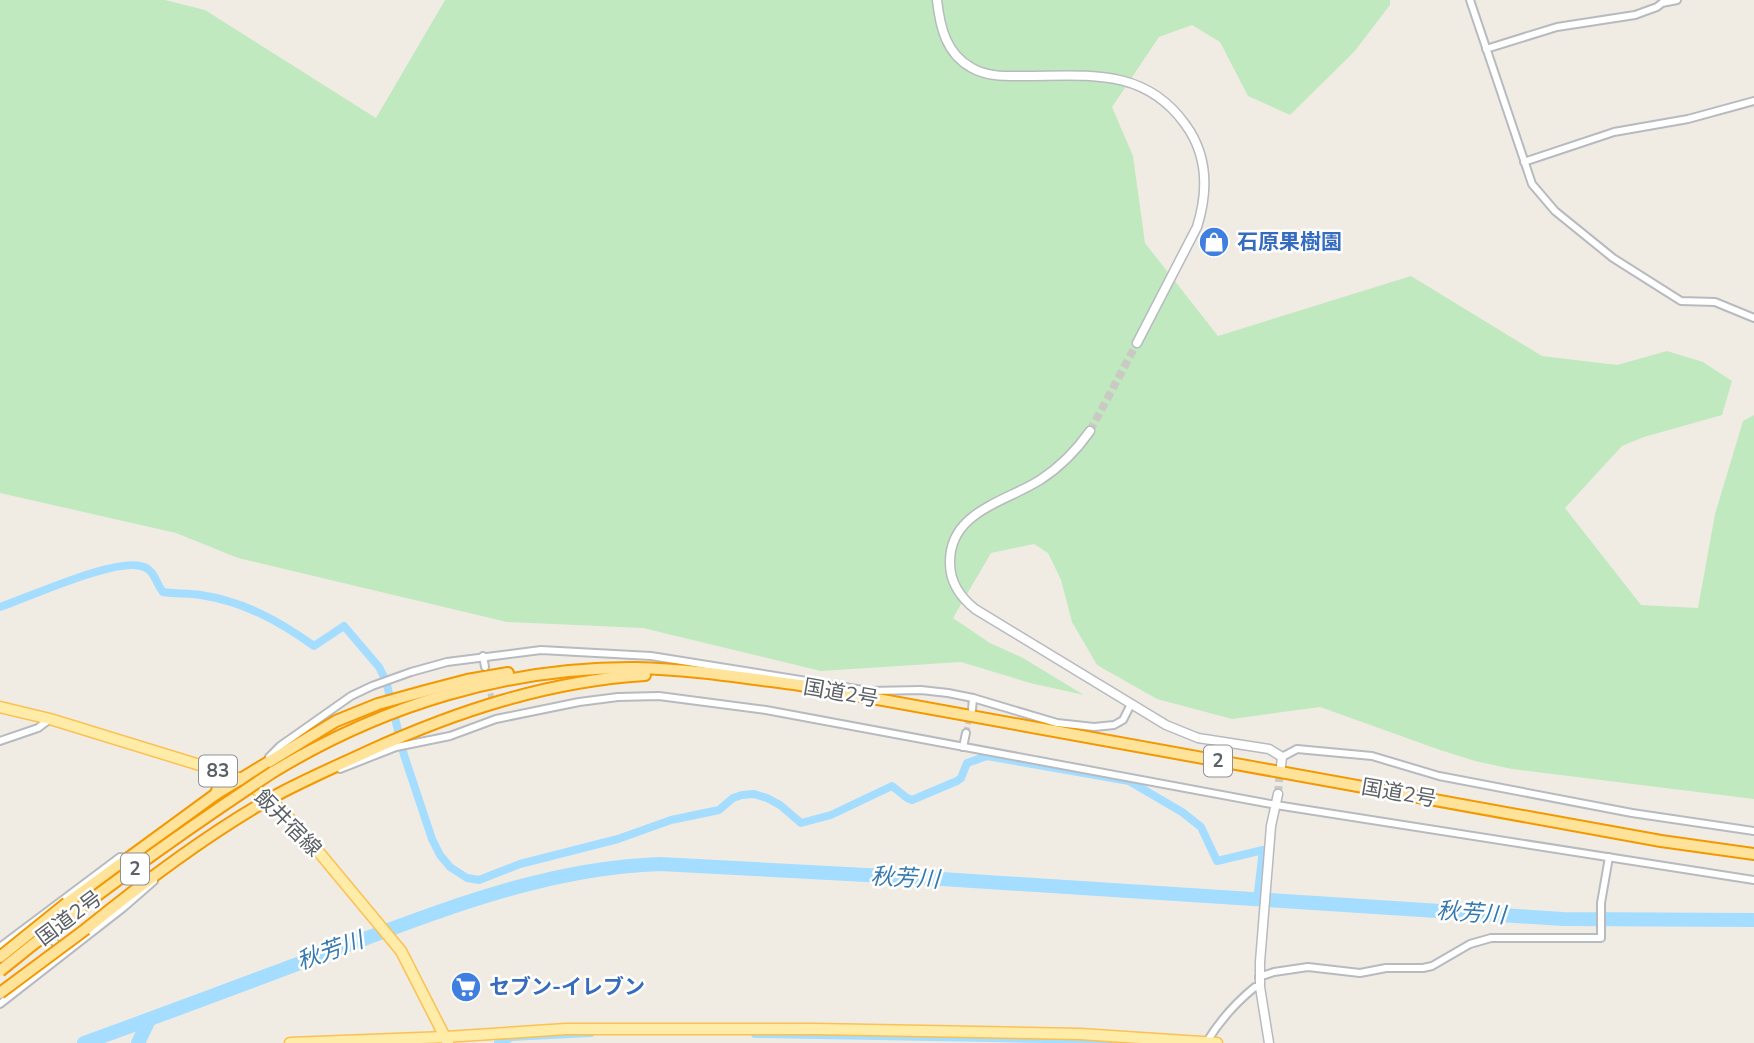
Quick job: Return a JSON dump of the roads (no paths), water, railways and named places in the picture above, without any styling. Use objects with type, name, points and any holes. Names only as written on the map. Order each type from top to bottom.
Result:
[{"type":"highway","name":"国道2号","points":[[0,971],[73,913],[273,772],[325,742],[382,716],[400,703],[529,675],[603,668],[682,670],[800,685],[1661,841],[1754,854]]},
{"type":"highway","points":[[0,993],[180,858],[270,799],[336,766],[413,737],[479,707],[534,692],[608,677],[682,670]]},
{"type":"highway","points":[[0,957],[67,903],[216,794],[316,732],[378,704],[400,703]]},
{"type":"highway","points":[[208,768],[220,781],[216,794]]},
{"type":"main road","name":"飯井宿線","points":[[0,708],[50,719],[241,779],[270,799],[298,827],[392,938],[410,965],[447,1040]]},
{"type":"main road","points":[[290,1043],[447,1040],[566,1029],[816,1028],[1080,1034],[1217,1043]]},
{"type":"street","points":[[936,0],[941,30],[948,45],[970,67],[983,74],[1118,78],[1157,94],[1189,130],[1204,170],[1201,215],[1137,343]]},
{"type":"street","points":[[1470,0],[1532,184],[1555,211],[1613,258],[1681,301],[1715,302],[1754,318]]},
{"type":"street","points":[[1486,50],[1557,27],[1635,15],[1662,3],[1677,0]]},
{"type":"street","points":[[1524,162],[1614,132],[1688,119],[1754,101]]},
{"type":"street","points":[[1090,431],[1079,447],[1054,470],[982,510],[963,525],[952,545],[950,569],[957,591],[975,609],[1131,704],[1182,733],[1216,742],[1269,749],[1281,762],[1297,749],[1372,756],[1439,776],[1632,813],[1754,831]]},
{"type":"street","points":[[255,772],[280,746],[351,696],[372,686],[447,662],[559,649],[650,656],[869,691],[921,690],[973,698],[1056,723],[1094,727],[1114,725],[1123,720],[1131,704]]},
{"type":"street","points":[[483,656],[485,667]]},
{"type":"street","points":[[413,737],[450,736],[496,719],[579,702],[659,696],[766,710],[1276,805],[1754,880]]},
{"type":"street","points":[[972,710],[973,698]]},
{"type":"street","points":[[494,711],[496,719]]},
{"type":"street","points":[[0,741],[38,728],[50,719]]},
{"type":"street","points":[[962,747],[967,733]]},
{"type":"street","points":[[1269,1043],[1259,977],[1271,827],[1278,794]]},
{"type":"street","points":[[0,1004],[139,895],[180,858],[163,834]]},
{"type":"street","points":[[0,947],[120,857],[130,859]]},
{"type":"street","points":[[1259,977],[1308,967],[1360,973],[1386,968],[1432,967],[1470,944],[1491,938],[1601,938],[1601,903],[1609,857]]},
{"type":"street","points":[[37,918],[64,954]]},
{"type":"street","points":[[1207,1043],[1223,1016],[1236,1002],[1255,987],[1260,988]]},
{"type":"waterway","points":[[0,607],[95,572],[132,565],[144,567],[153,575],[163,592],[201,595],[232,602],[288,628],[314,646],[344,626],[379,667],[384,677]]},
{"type":"waterway","points":[[387,685],[404,755],[432,839],[450,867],[467,878],[479,880],[520,864],[618,839],[671,820],[719,810],[733,798],[742,795],[754,794],[767,798],[801,823],[831,815],[892,786],[912,800],[957,781],[967,763],[987,756],[1129,781],[1182,812],[1201,827],[1217,861],[1263,850],[1257,900]]},
{"type":"waterway","name":"秋芳川","points":[[84,1043],[462,904],[539,881],[619,867],[660,864],[942,879],[1563,919],[1754,920]]},
{"type":"waterway","points":[[138,1043],[149,1020]]},
{"type":"waterway","points":[[498,1043],[511,1037],[591,1033]]},
{"type":"waterway","points":[[755,1034],[1105,1040],[1108,1043]]},
{"type":"tunnel","points":[[1090,431],[1137,343]]},
{"type":"tunnel","points":[[485,667],[494,711]]},
{"type":"tunnel","points":[[966,733],[970,715]]},
{"type":"tunnel","points":[[1278,794],[1280,769]]},
{"type":"place","name":"石原果樹園","points":[[1214,242]]},
{"type":"place","name":"セブン-イレブン","points":[[466,987]]}]
